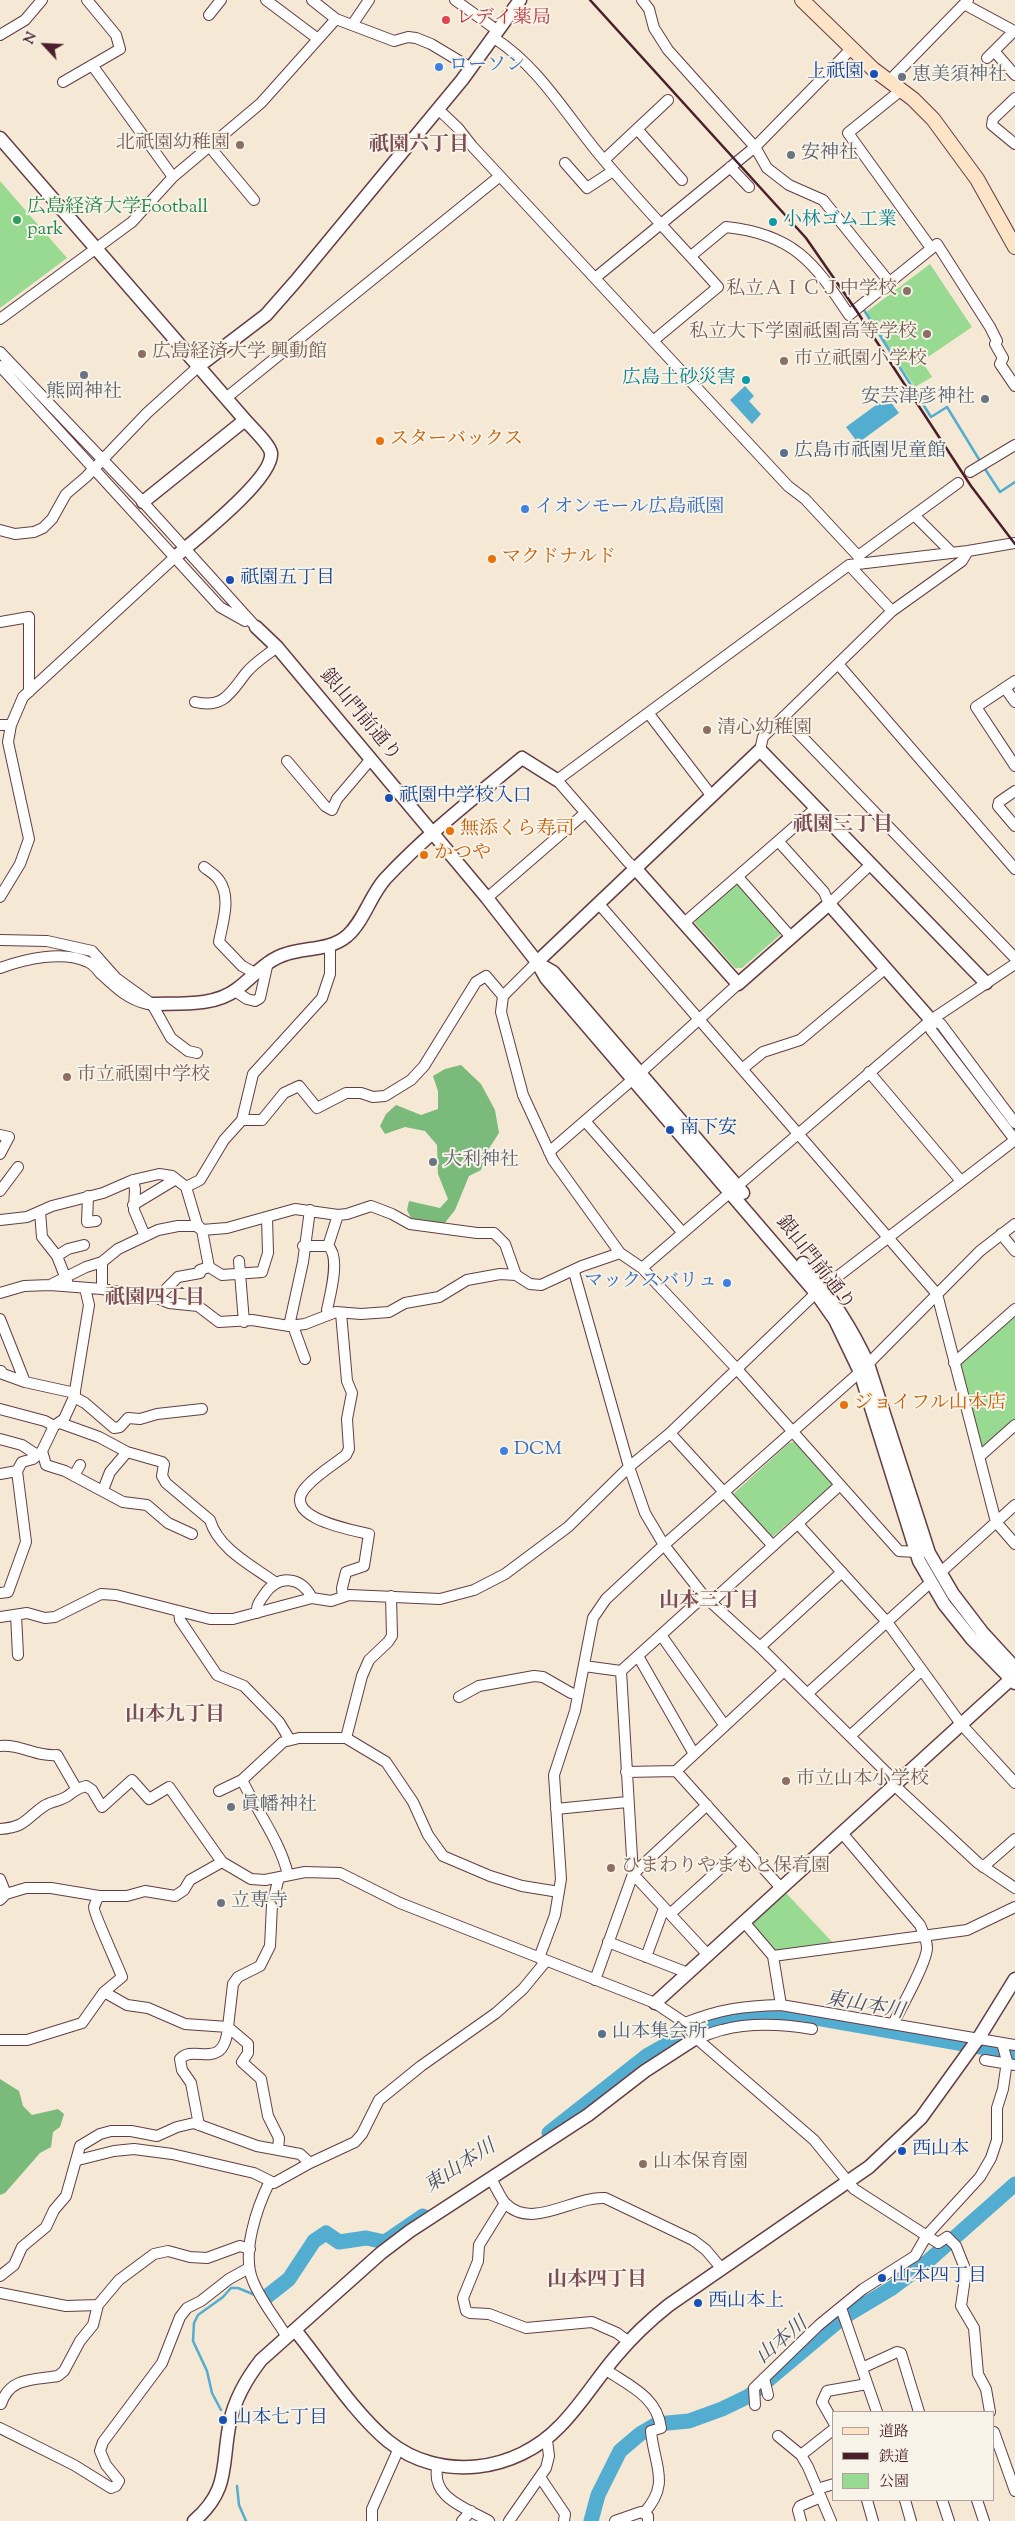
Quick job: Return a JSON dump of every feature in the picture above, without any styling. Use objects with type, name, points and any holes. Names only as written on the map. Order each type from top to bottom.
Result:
[{"type":"main road","points":[[802,0],[895,87],[912,99],[934,119],[976,179],[1015,247]]},
{"type":"street","points":[[0,35],[26,20],[42,0]]},
{"type":"street","points":[[63,82],[120,49],[116,35],[87,0]]},
{"type":"street","points":[[209,15],[220,0]]},
{"type":"street","points":[[266,0],[318,39]]},
{"type":"street","points":[[312,0],[336,19],[394,41],[408,37],[416,38],[431,44],[471,68]]},
{"type":"street","points":[[352,25],[369,0]]},
{"type":"street","points":[[455,0],[496,34],[536,73],[613,171],[718,286],[653,342]]},
{"type":"street","points":[[0,530],[15,534],[34,532],[43,528],[52,518],[66,494],[174,386],[244,334],[266,315],[438,109],[471,68],[520,0]]},
{"type":"street","points":[[642,0],[649,9],[654,28],[668,50],[755,146],[774,175],[796,189],[823,200],[890,283]]},
{"type":"street","points":[[931,248],[848,133],[895,87],[902,66],[966,2],[1014,31],[990,55],[1015,76]]},
{"type":"street","points":[[0,319],[132,222],[174,177],[260,103],[336,19]]},
{"type":"street","points":[[595,278],[755,146],[852,48]]},
{"type":"street","points":[[92,65],[174,177]]},
{"type":"street","points":[[1015,98],[993,119],[992,124],[1015,144]]},
{"type":"street","points":[[604,160],[668,100]]},
{"type":"street","points":[[438,109],[458,128],[653,342],[788,486],[806,499],[859,559]]},
{"type":"street","points":[[637,129],[682,180]]},
{"type":"street","points":[[0,138],[271,451],[271,462],[257,484],[23,697],[5,725],[8,742],[5,753],[30,839],[20,864],[1,892]]},
{"type":"street","points":[[209,146],[254,200]]},
{"type":"street","points":[[565,163],[587,188],[613,171]]},
{"type":"street","points":[[730,167],[749,187]]},
{"type":"street","points":[[226,398],[500,176]]},
{"type":"street","points":[[690,256],[726,227],[764,234],[784,242],[801,254],[823,276],[849,316],[937,244],[986,319],[1003,358],[1000,364],[1014,382]]},
{"type":"street","name":"銀山門前通り","points":[[0,352],[143,502],[180,553],[277,647],[433,832],[537,962],[553,972],[636,1076],[820,1290],[841,1311],[864,1368],[929,1553],[953,1594],[1014,1676]]},
{"type":"street","points":[[0,366],[94,468],[180,553]]},
{"type":"street","points":[[143,502],[245,420]]},
{"type":"street","points":[[970,472],[1015,446]]},
{"type":"street","points":[[556,780],[859,559],[958,483]]},
{"type":"street","points":[[914,515],[952,553]]},
{"type":"street","points":[[859,559],[952,553],[1015,542]]},
{"type":"street","points":[[916,1552],[900,1551],[736,1368],[642,1268],[620,1253],[549,1152],[523,1094],[501,1012],[503,996],[760,750],[763,737],[782,718],[892,612],[962,562],[968,551]]},
{"type":"street","points":[[849,565],[892,612]]},
{"type":"street","points":[[0,622],[29,616],[29,692]]},
{"type":"street","points":[[195,702],[215,703],[227,697],[251,668],[277,647]]},
{"type":"street","points":[[838,664],[1015,868]]},
{"type":"street","points":[[1015,681],[976,707],[1015,766]]},
{"type":"street","points":[[1005,688],[1015,702]]},
{"type":"street","points":[[649,714],[711,795]]},
{"type":"street","points":[[782,718],[1015,958]]},
{"type":"street","points":[[760,750],[986,983]]},
{"type":"street","points":[[0,968],[45,957],[69,958],[89,962],[124,994],[135,1001],[152,1004],[194,1003],[220,999],[235,991],[268,962],[285,954],[330,946],[347,935],[384,881],[433,832],[522,758],[556,780],[584,814],[635,868],[738,984]]},
{"type":"street","points":[[287,761],[325,806],[332,810],[337,798],[371,759]]},
{"type":"street","points":[[1015,791],[999,802],[998,806],[1015,826]]},
{"type":"street","points":[[684,923],[816,808]]},
{"type":"street","points":[[487,898],[584,814]]},
{"type":"street","points":[[779,842],[824,892],[829,904],[930,1020],[941,1024],[1015,1123]]},
{"type":"street","points":[[549,1152],[699,1021],[870,865]]},
{"type":"street","points":[[204,867],[219,880],[222,886],[225,921],[219,942],[242,966],[255,973]]},
{"type":"street","points":[[738,877],[790,936]]},
{"type":"street","points":[[599,904],[937,1294],[996,1522],[1015,1544]]},
{"type":"street","points":[[0,940],[47,941],[92,951],[116,978],[152,1004],[172,1038],[188,1051],[197,1053]]},
{"type":"street","points":[[186,1187],[200,1180],[224,1140],[242,1120],[254,1074],[322,998],[330,974],[330,946]]},
{"type":"street","points":[[235,991],[255,1001],[260,998],[268,962]]},
{"type":"street","points":[[642,1268],[930,1020],[1015,964]]},
{"type":"street","points":[[742,1070],[763,1052],[800,1040],[886,968]]},
{"type":"street","points":[[242,1120],[262,1120],[284,1093],[299,1086],[317,1108],[346,1093],[361,1093],[373,1097],[385,1096],[420,1073],[476,982],[486,976],[503,996]]},
{"type":"street","points":[[0,1617],[27,1614],[45,1618],[55,1617],[101,1594],[116,1595],[210,1619],[234,1619],[312,1598],[332,1601],[349,1595],[440,1599],[474,1590],[505,1574],[568,1527],[629,1467],[670,1433],[736,1368],[820,1290],[1015,1140],[931,1030],[930,1020]]},
{"type":"street","points":[[868,1072],[961,1181]]},
{"type":"street","points":[[585,1121],[683,1233]]},
{"type":"street","points":[[0,1135],[9,1137],[0,1154]]},
{"type":"street","points":[[0,1191],[18,1167]]},
{"type":"street","points":[[0,1220],[27,1217],[52,1206],[103,1193],[133,1180],[159,1174],[176,1179],[186,1187],[197,1224],[202,1230],[208,1267]]},
{"type":"street","points":[[133,1205],[176,1179]]},
{"type":"street","points":[[133,1180],[135,1190],[133,1205],[145,1236]]},
{"type":"street","points":[[88,1196],[87,1222],[96,1221]]},
{"type":"street","points":[[68,1282],[86,1267],[102,1262],[118,1249],[165,1228],[196,1226],[202,1230],[227,1228],[296,1209],[338,1215],[371,1206],[392,1214],[410,1224],[477,1233],[494,1233],[505,1244],[516,1275]]},
{"type":"street","points":[[305,1359],[291,1326],[310,1210]]},
{"type":"street","points":[[40,1212],[42,1237],[57,1256],[68,1282]]},
{"type":"street","points":[[328,1246],[338,1215]]},
{"type":"street","points":[[208,1267],[222,1275],[262,1272],[267,1263],[267,1217]]},
{"type":"street","points":[[78,2160],[114,2151],[134,2149],[172,2154],[254,2173],[274,2183],[310,2162],[355,2142],[384,2095],[421,2066],[496,2013],[523,1989],[543,1960],[559,1892],[561,1879],[554,1775],[578,1695],[593,1618],[606,1600],[664,1545],[864,1368],[980,1251],[1015,1224]]},
{"type":"street","points":[[1001,1234],[1015,1251]]},
{"type":"street","points":[[57,1256],[68,1249],[84,1246]]},
{"type":"street","points":[[303,1246],[328,1246],[332,1250],[335,1258],[327,1310],[330,1314]]},
{"type":"street","points":[[0,1293],[24,1286],[68,1282],[85,1288],[157,1298],[169,1304],[198,1306],[219,1322],[244,1322],[252,1320],[291,1326],[305,1324],[330,1314],[341,1312],[361,1314],[388,1312],[405,1303],[439,1296],[467,1280],[500,1274],[516,1275],[530,1284],[541,1285],[574,1272],[582,1266],[620,1253]]},
{"type":"street","points":[[239,1261],[242,1274],[244,1322]]},
{"type":"street","points":[[102,1262],[102,1289]]},
{"type":"street","points":[[157,1298],[178,1277],[200,1273],[200,1270],[208,1267]]},
{"type":"street","points":[[574,1272],[629,1467],[645,1513],[664,1545],[707,1599],[760,1647],[850,1736],[890,1776],[894,1785],[983,1867],[1015,1888]]},
{"type":"street","points":[[0,1593],[8,1592],[26,1542],[17,1471],[22,1462],[39,1453],[74,1395],[89,1305],[85,1288]]},
{"type":"street","points":[[954,1363],[1015,1309]]},
{"type":"street","points":[[341,1312],[347,1381],[352,1393],[348,1419],[349,1449],[346,1455],[306,1486],[301,1494],[301,1506],[305,1513],[324,1522],[369,1534],[364,1566],[346,1572],[342,1588],[343,1597]]},
{"type":"street","points":[[0,1319],[25,1382]]},
{"type":"street","name":"銀山門前通り","points":[[864,1368],[916,1552],[944,1604],[972,1639],[1014,1676]]},
{"type":"street","points":[[1,1371],[3,1374],[25,1382],[74,1395],[114,1428],[118,1447]]},
{"type":"street","points":[[0,1409],[94,1435],[127,1452],[162,1462],[164,1464],[162,1476],[166,1483],[210,1520],[212,1528],[224,1544],[276,1583]]},
{"type":"street","points":[[94,1435],[120,1427],[128,1418],[140,1419],[157,1414],[202,1409]]},
{"type":"street","points":[[979,1457],[1015,1425]]},
{"type":"street","points":[[670,1433],[773,1546]]},
{"type":"street","points":[[0,1439],[22,1445],[39,1453],[46,1465],[74,1476],[124,1502],[147,1506],[168,1523],[192,1534]]},
{"type":"street","points":[[103,1490],[110,1472],[127,1452]]},
{"type":"street","points":[[74,1476],[80,1465]]},
{"type":"street","points":[[0,1474],[17,1471]]},
{"type":"street","points":[[584,1666],[621,1671],[661,1635],[773,1546],[840,1486]]},
{"type":"street","points":[[941,1572],[1015,1505]]},
{"type":"street","points":[[798,1524],[887,1622],[961,1724],[1015,1783]]},
{"type":"street","points":[[760,1647],[842,1572]]},
{"type":"street","points":[[257,1613],[256,1606],[271,1585],[280,1581],[299,1582],[307,1588],[312,1598]]},
{"type":"street","points":[[807,1694],[931,1582]]},
{"type":"street","points":[[346,1738],[362,1676],[369,1660],[392,1636],[391,1596]]},
{"type":"street","points":[[179,1611],[180,1620],[216,1675],[244,1686],[279,1722],[290,1740]]},
{"type":"street","points":[[16,1615],[18,1655]]},
{"type":"street","points":[[661,1635],[725,1726]]},
{"type":"street","points":[[638,1656],[694,1754]]},
{"type":"street","points":[[850,1736],[922,1670]]},
{"type":"street","points":[[595,1980],[633,1874],[627,1802],[621,1671]]},
{"type":"street","points":[[626,1772],[676,1771],[784,1671]]},
{"type":"street","points":[[458,1697],[479,1686],[534,1676],[543,1677],[578,1695]]},
{"type":"street","points":[[655,2003],[1014,1676]]},
{"type":"street","points":[[219,1791],[242,1780],[283,1742],[299,1738],[346,1738],[386,1762],[413,1802],[428,1836],[443,1856],[490,1876],[522,1886],[559,1892]]},
{"type":"street","points":[[0,1746],[27,1749],[42,1756],[57,1755],[76,1788]]},
{"type":"street","points":[[676,1771],[781,1888]]},
{"type":"street","points":[[0,1829],[14,1828],[30,1820],[44,1806],[68,1796],[76,1788],[86,1786],[92,1790],[102,1807],[132,1780],[149,1799],[169,1787],[222,1862],[251,1879],[265,1880],[304,1872],[340,1873],[400,1904],[655,2003],[685,2023],[696,2038],[814,2140],[854,2189],[938,2243],[947,2237],[952,2242],[966,2272],[961,2306],[974,2328],[978,2374],[986,2389],[990,2411]]},
{"type":"street","points":[[199,2124],[191,2083],[182,2070],[180,2059],[188,2054],[212,2055],[222,2046],[228,2036],[233,1984],[238,1977],[260,1966],[270,1946],[272,1905],[284,1876],[284,1856],[274,1842],[263,1816],[255,1806],[242,1780]]},
{"type":"street","points":[[556,1809],[627,1802]]},
{"type":"street","points":[[633,1874],[707,1805]]},
{"type":"street","points":[[842,1833],[920,1926],[925,1937],[927,1949],[911,1990],[893,2024]]},
{"type":"street","points":[[983,1867],[1015,1839]]},
{"type":"street","points":[[646,1956],[667,1911],[744,1847]]},
{"type":"street","points":[[0,1880],[3,1897],[26,1888],[51,1888],[99,1896],[127,1896],[145,1891],[176,1896],[184,1890],[190,1880],[222,1862]]},
{"type":"street","points":[[633,1874],[708,1955]]},
{"type":"street","points":[[0,2040],[27,2040],[82,2023],[104,1992],[122,1977],[112,1949],[95,1915],[94,1908],[99,1896]]},
{"type":"street","points":[[773,1956],[967,1930],[1015,1907]]},
{"type":"street","points":[[744,1922],[773,1956],[781,2005]]},
{"type":"street","points":[[608,1942],[688,1973]]},
{"type":"street","points":[[270,2182],[257,2208],[250,2249],[249,2268],[253,2282],[291,2333],[363,2415],[383,2436],[399,2448],[421,2459],[455,2467],[489,2465],[511,2460],[547,2440],[645,2324],[669,2305],[848,2182],[890,2149],[921,2118],[977,2040],[1015,1979]]},
{"type":"street","points":[[104,1992],[127,2005],[148,2008],[185,2024],[228,2027],[248,2044],[248,2053],[242,2062],[261,2079],[268,2116],[279,2138],[278,2149]]},
{"type":"street","points":[[685,2023],[714,2012],[748,2006],[781,2005],[1015,2045]]},
{"type":"street","points":[[194,2521],[205,2511],[219,2487],[225,2471],[230,2422],[236,2402],[248,2376],[261,2360],[381,2253],[410,2231],[588,2115],[645,2071],[696,2038],[720,2030],[749,2025],[779,2024],[812,2029]]},
{"type":"street","points":[[755,2405],[754,2388],[862,2289],[915,2256],[927,2235],[980,2177],[991,2158],[996,2140],[997,2108],[1009,2063],[1002,2043]]},
{"type":"street","points":[[986,2060],[1009,2063]]},
{"type":"street","points":[[0,2276],[14,2264],[22,2247],[46,2227],[54,2210],[66,2196],[78,2160],[80,2146],[100,2134],[131,2131],[157,2136],[177,2127],[199,2124],[257,2146],[300,2154],[310,2162]]},
{"type":"street","points":[[492,2179],[505,2203],[517,2211],[530,2215],[592,2197],[604,2198],[694,2240],[706,2250],[722,2269]]},
{"type":"street","points":[[505,2203],[478,2246],[478,2261],[463,2298],[466,2311],[489,2314],[526,2328],[592,2322],[616,2333],[629,2342]]},
{"type":"street","points":[[0,2405],[5,2392],[12,2384],[58,2376],[64,2371],[80,2341],[93,2325],[98,2305],[119,2280],[154,2254],[168,2251],[190,2258],[207,2258],[240,2246],[250,2249]]},
{"type":"street","points":[[0,2428],[74,2465],[111,2488],[116,2486],[119,2481],[106,2465],[100,2450],[103,2442],[162,2363],[180,2317],[187,2308],[201,2301],[228,2279],[249,2268]]},
{"type":"street","points":[[0,2293],[66,2306],[98,2305]]},
{"type":"street","points":[[841,2308],[877,2411]]},
{"type":"street","points":[[862,2368],[897,2352],[901,2353],[919,2411]]},
{"type":"street","points":[[606,2370],[646,2397],[660,2415],[661,2428],[651,2431],[653,2448],[660,2470],[658,2493],[646,2517],[641,2512],[630,2514],[615,2521]]},
{"type":"street","points":[[764,2378],[768,2395]]},
{"type":"street","points":[[832,2420],[822,2402],[822,2398],[827,2391],[867,2384]]},
{"type":"street","points":[[801,2455],[832,2431]]},
{"type":"street","points":[[778,2436],[801,2455],[831,2521]]},
{"type":"street","points":[[995,2438],[1015,2491]]},
{"type":"street","points":[[508,2521],[546,2468],[549,2456],[547,2440]]},
{"type":"street","points":[[372,2521],[372,2509],[399,2448]]},
{"type":"street","points":[[438,2464],[435,2476],[438,2489],[450,2500],[489,2521]]},
{"type":"street","points":[[540,2477],[565,2514],[564,2521]]},
{"type":"street","points":[[801,2521],[798,2510],[800,2506],[832,2485]]},
{"type":"street","points":[[867,2501],[874,2521]]},
{"type":"street","points":[[905,2501],[911,2521]]},
{"type":"street","points":[[942,2501],[949,2521]]},
{"type":"street","points":[[977,2501],[984,2521]]},
{"type":"street","points":[[462,2521],[471,2511]]},
{"type":"green space","name":"広島経済大学Football park","points":[[0,181],[67,258],[0,308]]},
{"type":"green space","points":[[930,264],[972,327],[922,361],[932,377],[915,387],[865,313]]},
{"type":"green space","points":[[736,883],[739,883],[780,929],[780,935],[742,968],[735,968],[695,923],[696,919]]},
{"type":"green space","points":[[461,1065],[481,1084],[495,1110],[499,1133],[486,1153],[481,1170],[469,1176],[455,1210],[444,1224],[427,1223],[411,1218],[407,1210],[409,1201],[440,1208],[448,1199],[438,1174],[437,1145],[425,1131],[405,1127],[385,1134],[380,1126],[386,1114],[396,1105],[421,1115],[438,1109],[438,1091],[433,1076],[445,1069]]},
{"type":"green space","points":[[1015,1313],[1015,1420],[984,1448],[980,1447],[960,1366],[963,1361]]},
{"type":"green space","points":[[794,1442],[831,1483],[831,1486],[770,1539],[731,1496],[789,1443]]},
{"type":"green space","points":[[786,1893],[835,1945],[775,1951],[753,1926],[753,1923]]},
{"type":"green space","points":[[0,2079],[19,2091],[23,2106],[32,2115],[58,2109],[64,2114],[60,2127],[53,2132],[51,2147],[40,2153],[5,2193],[0,2195]]},
{"type":"water","points":[[745,386],[754,396],[749,401],[761,414],[752,424],[730,400]]},
{"type":"water","points":[[887,397],[899,413],[858,443],[846,427]]},
{"type":"waterway","points":[[864,310],[931,417],[947,407],[980,461]]},
{"type":"waterway","points":[[985,469],[1000,492],[1015,482]]},
{"type":"waterway","points":[[938,1029],[1015,1131]]},
{"type":"waterway","name":"東山本川","points":[[708,2025],[737,2016],[788,2013],[1015,2053]]},
{"type":"waterway","name":"東山本川","points":[[549,2133],[648,2055],[680,2037]]},
{"type":"waterway","name":"山本川","points":[[591,2521],[598,2495],[620,2451],[640,2434],[657,2424],[689,2421],[722,2409],[749,2396],[842,2318],[892,2288],[927,2262],[1015,2184]]},
{"type":"waterway","name":"東山本川","points":[[265,2298],[289,2279],[314,2241],[326,2233],[339,2242],[366,2238],[385,2242],[423,2216]]},
{"type":"waterway","name":"東山本川","points":[[221,2410],[212,2393],[207,2371],[193,2341],[194,2323],[198,2315],[223,2297],[231,2288],[238,2288],[255,2295]]},
{"type":"waterway","name":"東山本川","points":[[237,2486],[239,2505],[246,2521]]},
{"type":"railway","points":[[590,0],[806,238],[856,310],[971,486],[1015,544]]},
{"type":"place","name":"レデイ薬局","points":[[446,20]]},
{"type":"place","name":"ローソン","points":[[439,67]]},
{"type":"place","name":"上祇園","points":[[874,74]]},
{"type":"place","name":"恵美須神社","points":[[902,77]]},
{"type":"place","name":"北祇園幼稚園","points":[[240,145]]},
{"type":"place","name":"安神社","points":[[791,155]]},
{"type":"place","name":"広島経済大学Football park","points":[[17,220]]},
{"type":"place","name":"小林ゴム工業","points":[[773,222]]},
{"type":"place","name":"私立ＡＩＣＪ中学校","points":[[907,291]]},
{"type":"place","name":"私立大下学園祗園高等学校","points":[[927,334]]},
{"type":"place","name":"広島経済大学 興動館","points":[[142,354]]},
{"type":"place","name":"市立祇園小学校","points":[[784,361]]},
{"type":"place","name":"熊岡神社","points":[[84,375]]},
{"type":"place","name":"広島土砂災害","points":[[746,380]]},
{"type":"place","name":"安芸津彦神社","points":[[985,399]]},
{"type":"place","name":"スターバックス","points":[[380,441]]},
{"type":"place","name":"広島市祇園児童館","points":[[784,453]]},
{"type":"place","name":"イオンモール広島祇園","points":[[525,509]]},
{"type":"place","name":"マクドナルド","points":[[492,559]]},
{"type":"place","name":"祇園五丁目","points":[[230,580]]},
{"type":"place","name":"清心幼稚園","points":[[707,730]]},
{"type":"place","name":"祇園中学校入口","points":[[389,798]]},
{"type":"place","name":"無添くら寿司","points":[[450,831]]},
{"type":"place","name":"かつや","points":[[424,855]]},
{"type":"place","name":"市立祇園中学校","points":[[67,1077]]},
{"type":"place","name":"南下安","points":[[670,1130]]},
{"type":"place","name":"大利神社","points":[[433,1162]]},
{"type":"place","name":"マックスバリュ","points":[[727,1283]]},
{"type":"place","name":"ジョイフル山本店","points":[[844,1405]]},
{"type":"place","name":"DCM","points":[[504,1451]]},
{"type":"place","name":"市立山本小学校","points":[[786,1781]]},
{"type":"place","name":"眞幡神社","points":[[231,1807]]},
{"type":"place","name":"ひまわりやまもと保育園","points":[[611,1868]]},
{"type":"place","name":"立専寺","points":[[221,1903]]},
{"type":"place","name":"山本集会所","points":[[602,2034]]},
{"type":"place","name":"西山本","points":[[902,2151]]},
{"type":"place","name":"山本保育園","points":[[643,2164]]},
{"type":"place","name":"山本四丁目","points":[[882,2278]]},
{"type":"place","name":"西山本上","points":[[698,2303]]},
{"type":"place","name":"山本七丁目","points":[[223,2420]]},
{"type":"district","name":"祇園六丁目","points":[[419,147]]},
{"type":"district","name":"祇園三丁目","points":[[843,827]]},
{"type":"district","name":"祇園四丁目","points":[[155,1300]]},
{"type":"district","name":"山本三丁目","points":[[709,1603]]},
{"type":"district","name":"山本九丁目","points":[[175,1717]]},
{"type":"district","name":"山本四丁目","points":[[597,2282]]}]
